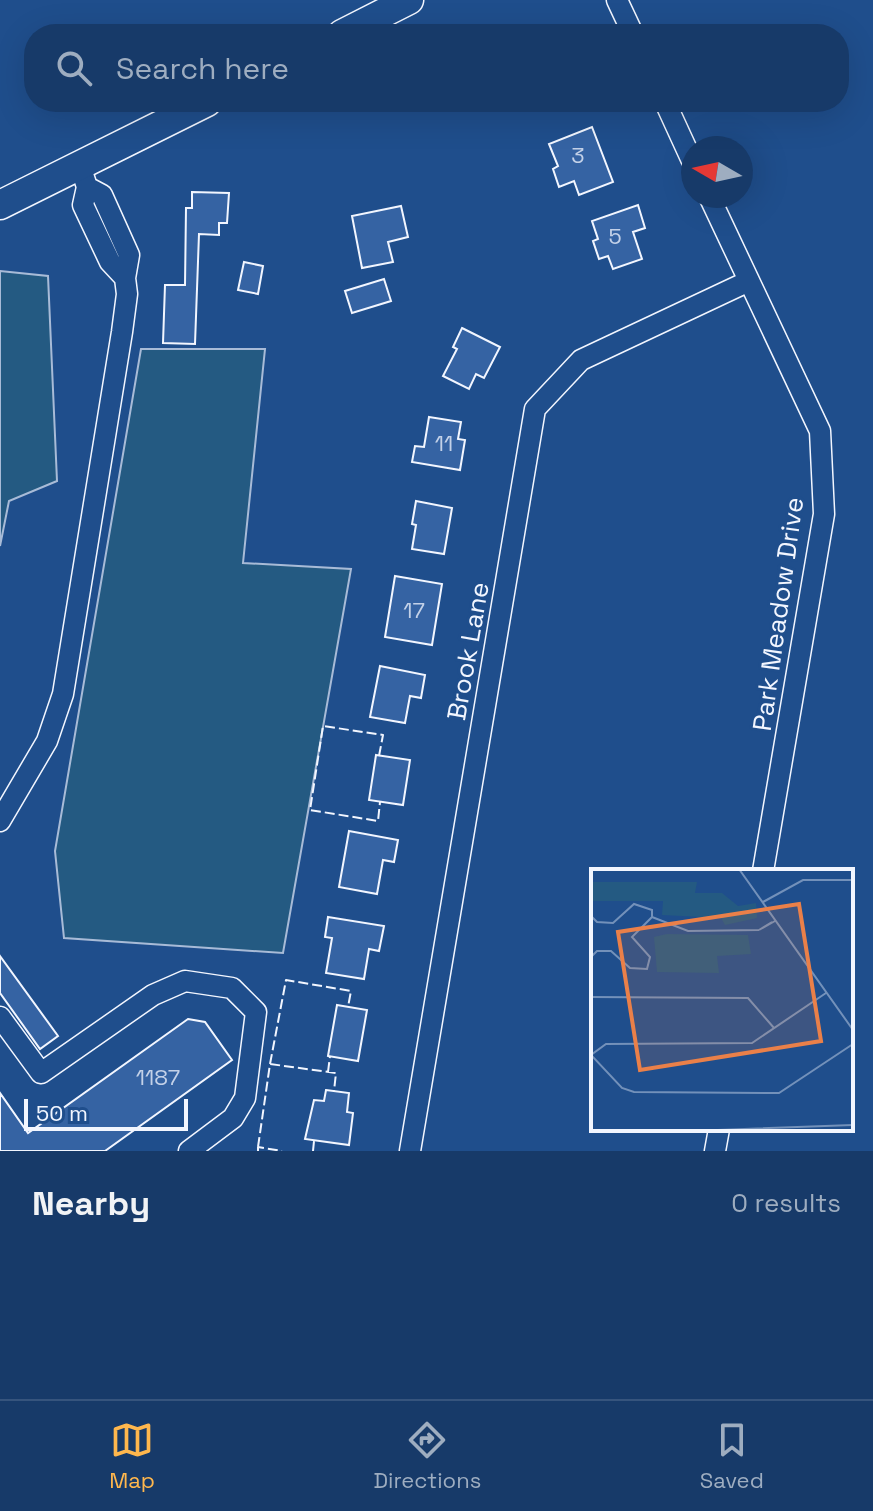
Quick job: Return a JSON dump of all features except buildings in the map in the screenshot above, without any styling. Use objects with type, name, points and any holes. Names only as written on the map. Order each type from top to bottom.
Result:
[{"type":"main road","points":[[362,24],[409,0]]},
{"type":"main road","points":[[0,205],[84,176],[190,112]]},
{"type":"street","points":[[617,0],[628,24]]},
{"type":"street","points":[[670,112],[681,137]]},
{"type":"street","points":[[0,821],[47,741],[63,694],[127,294],[125,278],[110,262],[83,205],[84,176]]},
{"type":"street","name":"Park Meadow Drive","points":[[715,208],[820,431],[824,514],[763,869]]},
{"type":"street","name":"Brook Lane","points":[[410,1151],[535,409],[581,360],[749,281]]},
{"type":"street","points":[[0,1017],[41,1073],[153,995],[185,981],[232,988],[256,1012],[245,1098],[233,1118],[189,1151]]},
{"type":"street","points":[[715,1151],[719,1131]]},
{"type":"shaded area","points":[[0,271],[48,276],[57,481],[9,501],[0,546]]},
{"type":"shaded area","points":[[141,349],[265,349],[243,563],[351,569],[283,953],[64,938],[55,851]]},
{"type":"fence","points":[[379,756],[383,735],[323,726],[310,810],[378,821],[380,802]]},
{"type":"fence","points":[[270,1064],[286,980],[351,991],[348,1007]]},
{"type":"fence","points":[[328,1072],[330,1056]]},
{"type":"fence","points":[[258,1147],[270,1064],[336,1073],[334,1091]]},
{"type":"fence","points":[[313,1151],[314,1141]]},
{"type":"fence","points":[[258,1151],[258,1147],[282,1151]]}]
